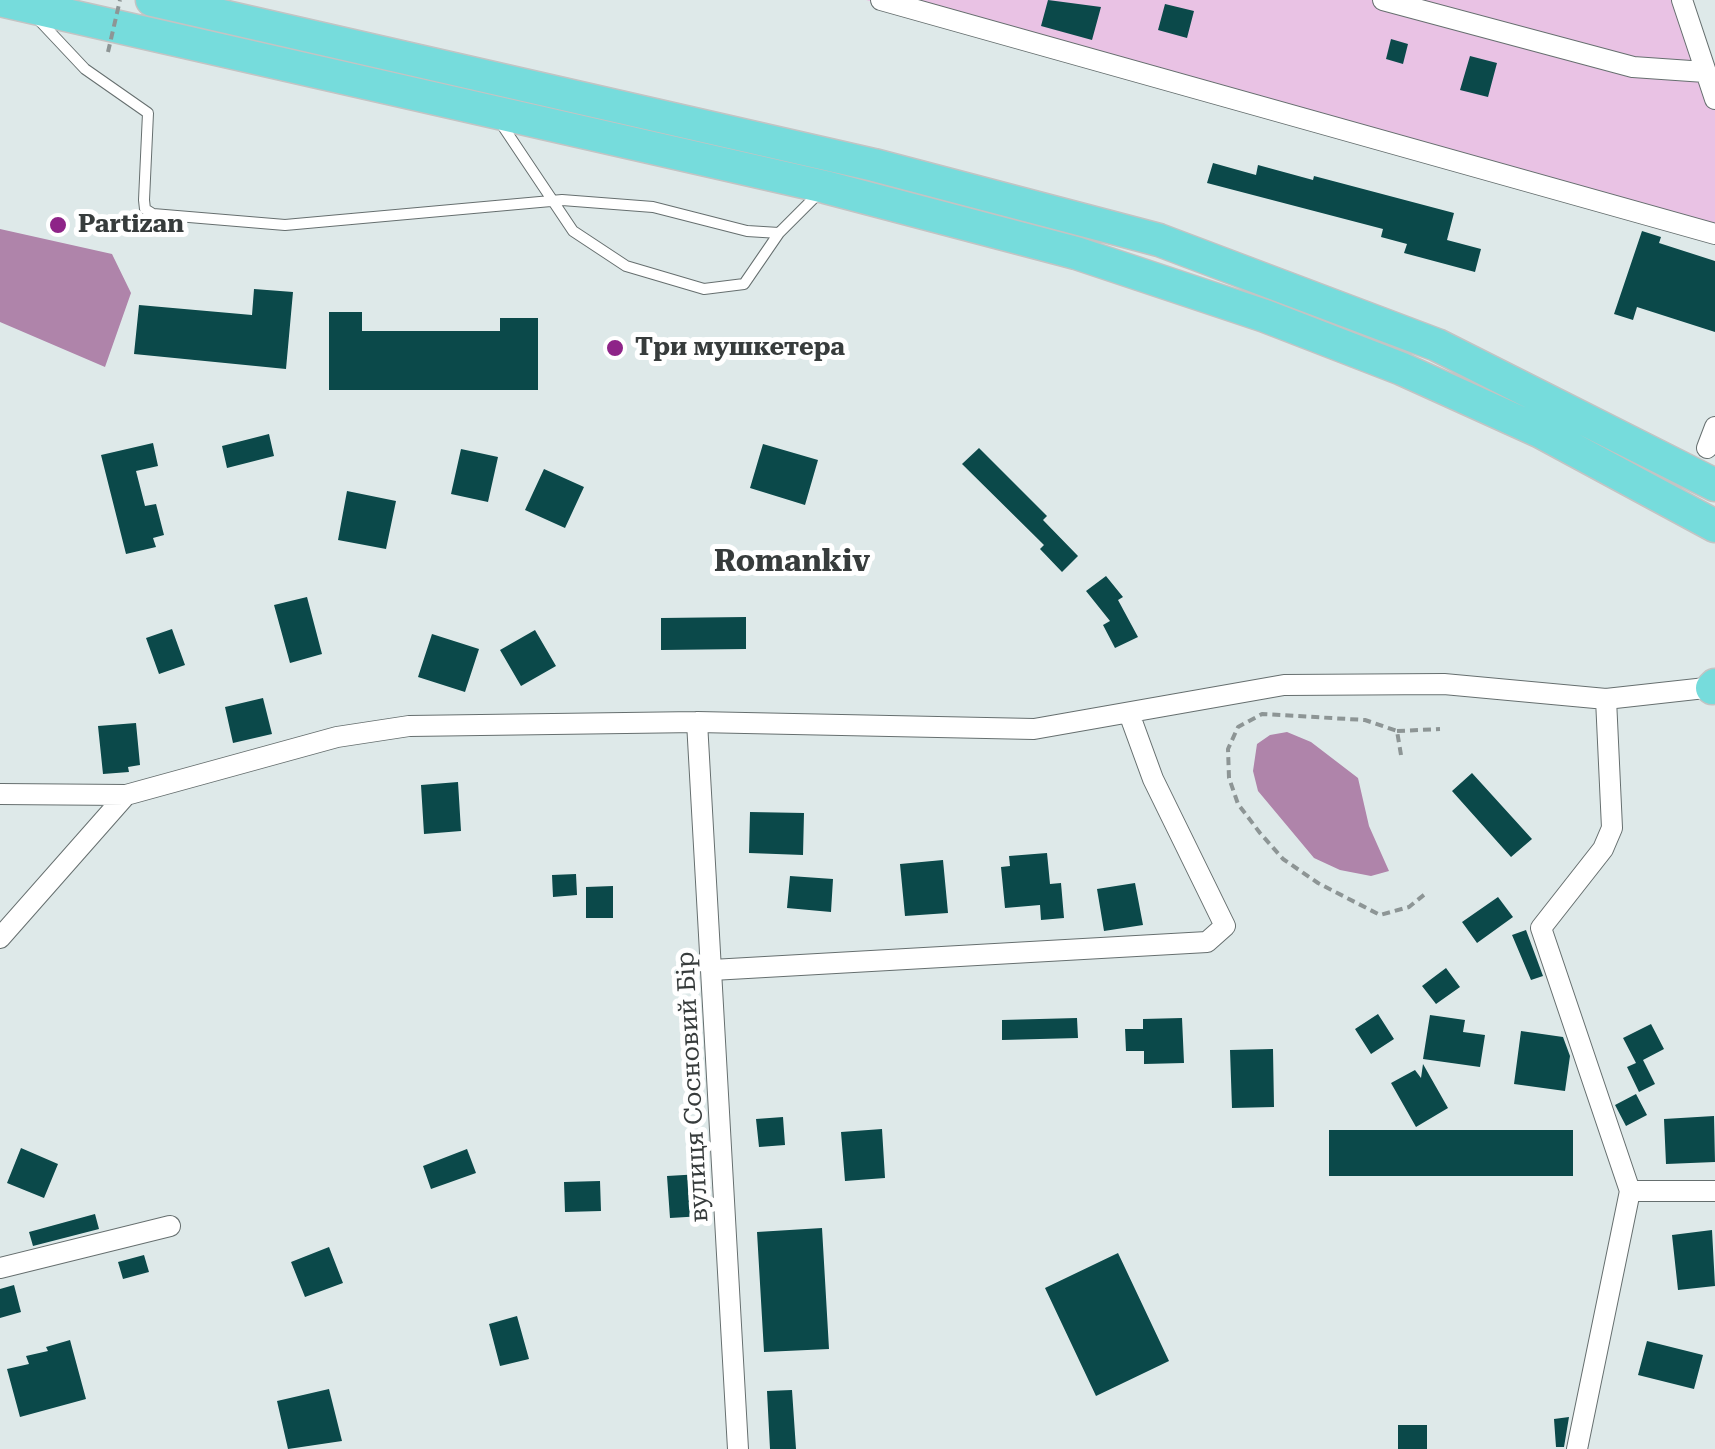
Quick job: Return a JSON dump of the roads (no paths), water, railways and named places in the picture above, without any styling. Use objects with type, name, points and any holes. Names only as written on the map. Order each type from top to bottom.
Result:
[{"type":"main road","points":[[152,0],[874,165],[1160,240],[1437,345],[1715,485]]},
{"type":"main road","points":[[14,3],[825,187],[1076,254],[1265,316],[1402,369],[1541,432],[1715,526]]},
{"type":"street","points":[[881,0],[1715,234]]},
{"type":"street","points":[[1383,0],[1633,67],[1705,72]]},
{"type":"street","points":[[1682,0],[1715,99]]},
{"type":"street","points":[[1707,448],[1715,427]]},
{"type":"street","points":[[0,794],[126,794],[337,737],[408,726],[698,722],[1034,729],[1130,716],[1284,685],[1444,684],[1606,698],[1714,687]]},
{"type":"street","points":[[1578,1449],[1630,1192],[1542,928],[1604,848],[1612,828],[1606,698]]},
{"type":"street","points":[[712,970],[1207,942],[1225,926],[1153,780],[1130,716]]},
{"type":"street","name":"вулиця Сосновий Бір","points":[[698,722],[738,1449]]},
{"type":"street","points":[[0,938],[126,794]]},
{"type":"street","points":[[1630,1192],[1715,1191]]},
{"type":"street","points":[[0,1268],[170,1226]]},
{"type":"lane","points":[[14,3],[85,69],[148,112],[144,200],[145,208],[153,214],[285,225],[553,201],[653,207],[747,231],[779,233]]},
{"type":"lane","points":[[493,112],[574,231],[626,266],[704,289],[744,284],[779,233],[825,187]]},
{"type":"place","name":"Partizan","points":[[58,225]]},
{"type":"place","name":"Три мушкетера","points":[[615,348]]},
{"type":"district","name":"Romankiv","points":[[792,562]]}]
